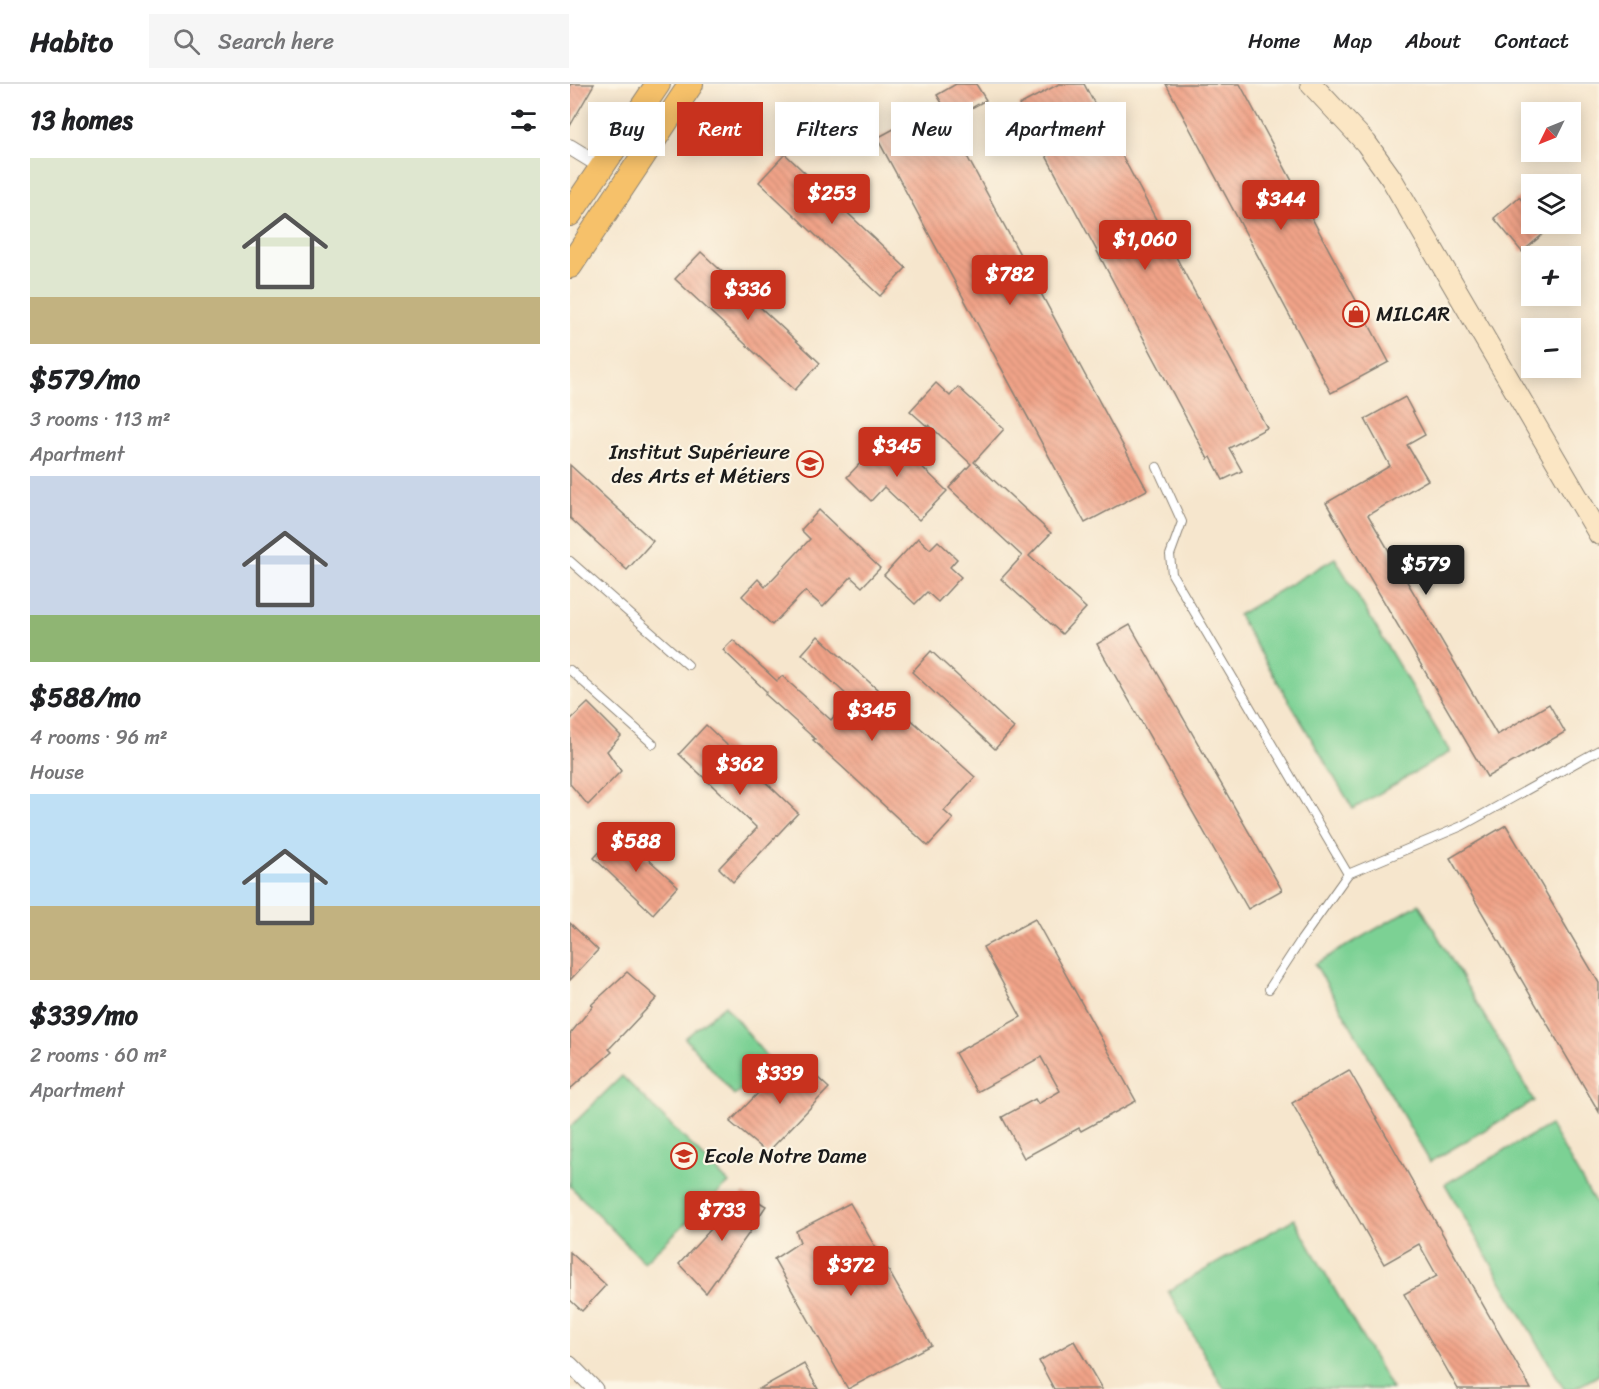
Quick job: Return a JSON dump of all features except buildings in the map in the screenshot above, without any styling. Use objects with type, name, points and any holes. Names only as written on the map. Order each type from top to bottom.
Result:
[{"type":"main road","points":[[570,214],[658,84]]},
{"type":"main road","points":[[570,266],[691,84]]},
{"type":"main road","points":[[1311,84],[1366,143],[1385,170],[1599,534]]},
{"type":"street","points":[[570,147],[601,166]]},
{"type":"street","points":[[570,1364],[595,1389]]},
{"type":"lane","points":[[1157,467],[1182,522],[1170,555],[1172,574],[1348,874]]},
{"type":"lane","points":[[570,561],[688,665]]},
{"type":"lane","points":[[570,670],[653,744]]},
{"type":"lane","points":[[1269,989],[1348,874],[1462,825],[1599,750]]},
{"type":"green space","points":[[1335,558],[1450,752],[1353,809],[1238,615]]},
{"type":"green space","points":[[1419,904],[1534,1101],[1430,1162],[1315,964]]},
{"type":"green space","points":[[725,1005],[774,1066],[734,1095],[685,1038]]},
{"type":"green space","points":[[622,1076],[729,1183],[644,1262],[570,1186],[570,1127]]},
{"type":"green space","points":[[1550,1125],[1599,1210],[1599,1375],[1574,1389],[1564,1389],[1445,1184]]},
{"type":"green space","points":[[1294,1219],[1392,1389],[1224,1389],[1168,1291]]},
{"type":"place","name":"MILCAR","points":[[1356,314]]},
{"type":"place","name":"Institut Supérieure des Arts et Métiers","points":[[810,464]]},
{"type":"place","name":"Ecole Notre Dame","points":[[684,1156]]}]
